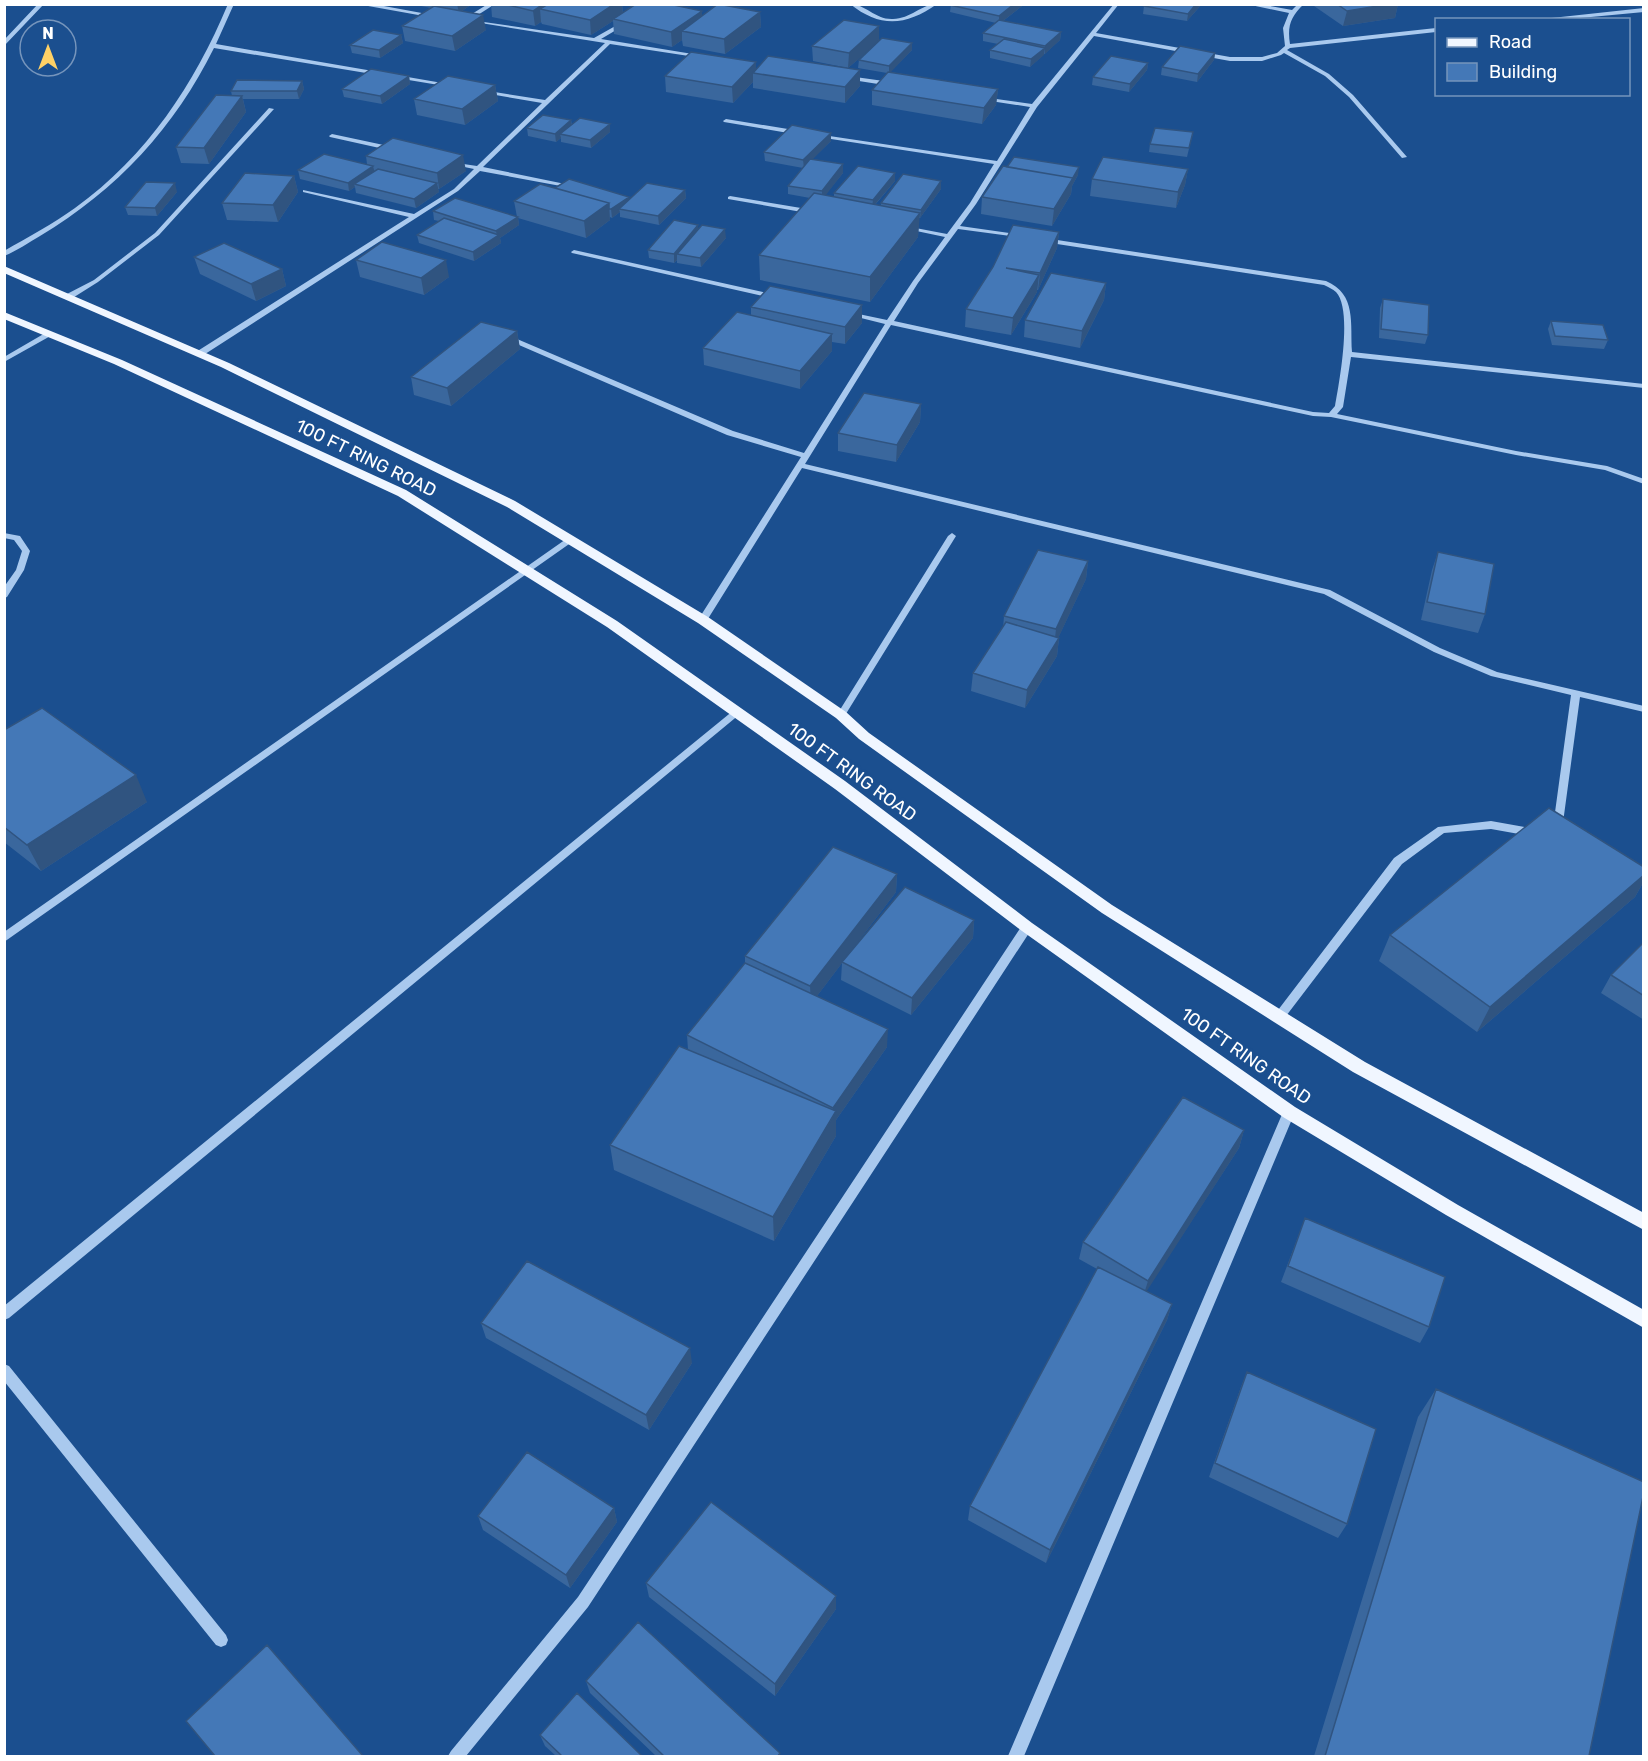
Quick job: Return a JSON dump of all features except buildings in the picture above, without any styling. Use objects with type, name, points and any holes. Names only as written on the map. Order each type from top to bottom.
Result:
[{"type":"main road","name":"100 FT RING ROAD","points":[[4,269],[199,354],[511,504],[703,620],[841,716],[864,736],[1107,909],[1359,1067],[1644,1222]]},
{"type":"main road","name":"100 FT RING ROAD","points":[[4,315],[118,362],[402,493],[612,624],[840,785],[1027,927],[1289,1112],[1452,1210],[1644,1320]]},
{"type":"street","points":[[4,44],[42,4]]},
{"type":"street","points":[[4,254],[80,208],[141,154],[193,86],[215,46],[231,4]]},
{"type":"street","points":[[359,4],[442,17]]},
{"type":"street","points":[[464,21],[493,4]]},
{"type":"street","points":[[852,4],[882,21],[901,21],[915,17],[935,4]]},
{"type":"street","points":[[703,620],[889,323],[956,227],[1034,106],[1117,4]]},
{"type":"street","points":[[1248,4],[1292,12]]},
{"type":"street","points":[[1093,34],[1230,59],[1262,59],[1280,54],[1285,48],[1285,24],[1292,12],[1302,4]]},
{"type":"street","points":[[1557,18],[1644,10]]},
{"type":"street","points":[[595,40],[634,16]]},
{"type":"street","points":[[453,19],[715,58]]},
{"type":"street","points":[[1285,48],[1435,30]]},
{"type":"street","points":[[199,354],[456,190],[609,42]]},
{"type":"street","points":[[215,46],[465,88]]},
{"type":"street","points":[[1285,48],[1327,75],[1351,96],[1404,157]]},
{"type":"street","points":[[845,77],[904,86]]},
{"type":"street","points":[[476,90],[545,102]]},
{"type":"street","points":[[975,97],[1034,106]]},
{"type":"street","points":[[68,297],[96,281],[157,234],[271,109]]},
{"type":"street","points":[[726,121],[998,163]]},
{"type":"street","points":[[332,136],[400,151]]},
{"type":"street","points":[[445,161],[579,188]]},
{"type":"street","points":[[305,191],[415,216]]},
{"type":"street","points":[[730,198],[822,214]]},
{"type":"street","points":[[891,226],[949,236]]},
{"type":"street","points":[[956,227],[1326,283],[1339,291],[1346,304],[1348,354],[1340,407],[1331,416]]},
{"type":"street","points":[[574,252],[784,299]]},
{"type":"street","points":[[842,312],[1313,414],[1607,468],[1644,482]]},
{"type":"street","points":[[4,360],[50,334]]},
{"type":"street","points":[[504,336],[730,433],[805,456]]},
{"type":"street","points":[[1348,354],[1644,386]]},
{"type":"street","points":[[800,465],[1327,592],[1437,651],[1494,674],[1644,709]]},
{"type":"street","points":[[4,535],[17,538],[26,551],[20,570],[4,595]]},
{"type":"street","points":[[841,716],[952,536]]},
{"type":"street","points":[[4,938],[569,540]]},
{"type":"street","points":[[1279,1017],[1398,861],[1442,830],[1491,825],[1557,837],[1576,693]]},
{"type":"street","points":[[4,1314],[736,712]]},
{"type":"street","points":[[456,1756],[583,1602],[1027,927]]},
{"type":"street","points":[[1016,1756],[1289,1112]]},
{"type":"street","points":[[4,1370],[220,1640]]}]
